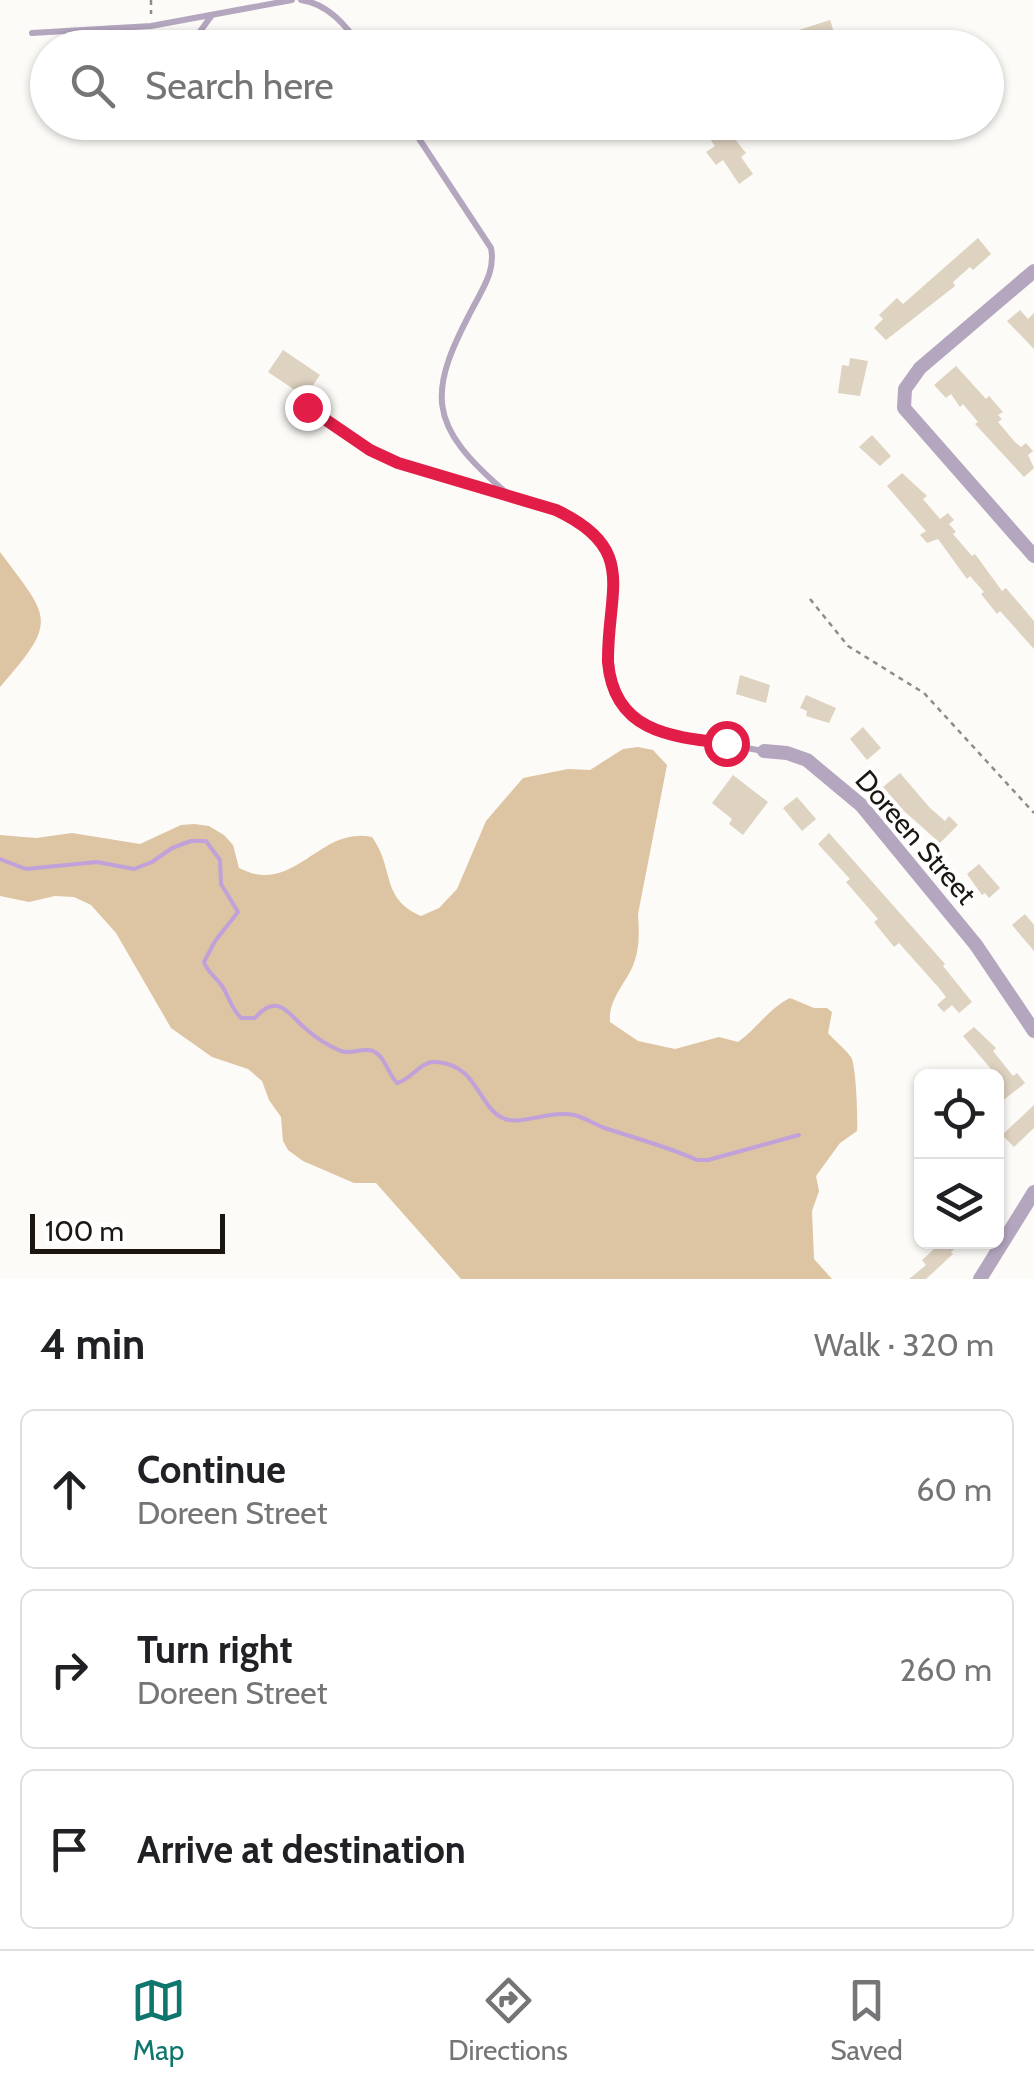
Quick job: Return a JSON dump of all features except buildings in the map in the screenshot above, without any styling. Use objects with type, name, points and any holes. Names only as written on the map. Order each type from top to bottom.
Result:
[{"type":"street","points":[[1034,270],[920,368],[905,389],[903,402],[1034,556]]},
{"type":"street","name":"Doreen Street","points":[[764,751],[787,752],[807,760],[861,805],[976,946],[1034,1031]]},
{"type":"street","points":[[980,1279],[1034,1192]]},
{"type":"lane","points":[[83,30],[152,26],[292,0]]},
{"type":"lane","points":[[301,0],[327,9],[350,30]]},
{"type":"lane","points":[[201,30],[212,14]]},
{"type":"lane","points":[[420,140],[491,248],[493,258],[488,281],[458,334],[443,376],[443,411],[450,435],[460,450],[510,496]]},
{"type":"lane","name":"Doreen Street","points":[[307,407],[370,450],[398,463],[578,520],[608,551],[614,567],[608,644],[610,677],[624,706],[636,718],[670,737],[764,751]]},
{"type":"path","points":[[151,0],[152,26]]},
{"type":"path","points":[[810,598],[854,652],[914,684],[1034,814]]},
{"type":"shaded area","points":[[0,552],[38,606],[41,620],[32,647],[0,687]]},
{"type":"shaded area","points":[[623,749],[653,750],[667,765],[638,914],[637,951],[612,1006],[610,1022],[638,1041],[675,1049],[719,1037],[738,1042],[790,998],[832,1012],[828,1033],[853,1062],[857,1131],[840,1143],[816,1176],[819,1191],[812,1211],[814,1259],[832,1279],[461,1279],[376,1183],[354,1183],[303,1161],[288,1150],[283,1141],[281,1117],[262,1081],[248,1069],[212,1057],[171,1028],[116,933],[91,905],[74,897],[55,896],[29,902],[0,896],[0,835],[36,838],[72,833],[140,844],[181,825],[194,824],[209,826],[224,835],[233,845],[239,868],[259,875],[291,868],[336,841],[353,836],[372,837],[399,901],[421,916],[439,908],[457,889],[486,821],[523,778],[568,769],[590,770]]},
{"type":"waterway","points":[[0,859],[26,869],[97,862],[134,869],[172,848],[191,841],[206,841],[220,860],[221,884],[238,912],[204,962],[241,1018],[255,1018],[270,1006],[277,1006],[336,1049],[377,1053],[397,1083],[431,1062],[451,1065],[462,1071],[496,1114],[505,1119],[574,1115],[697,1160],[799,1135]]},
{"type":"route","points":[[307,407],[370,450],[398,463],[578,520],[608,551],[614,567],[608,662],[614,689],[624,706],[636,718],[670,737],[726,743]]}]
